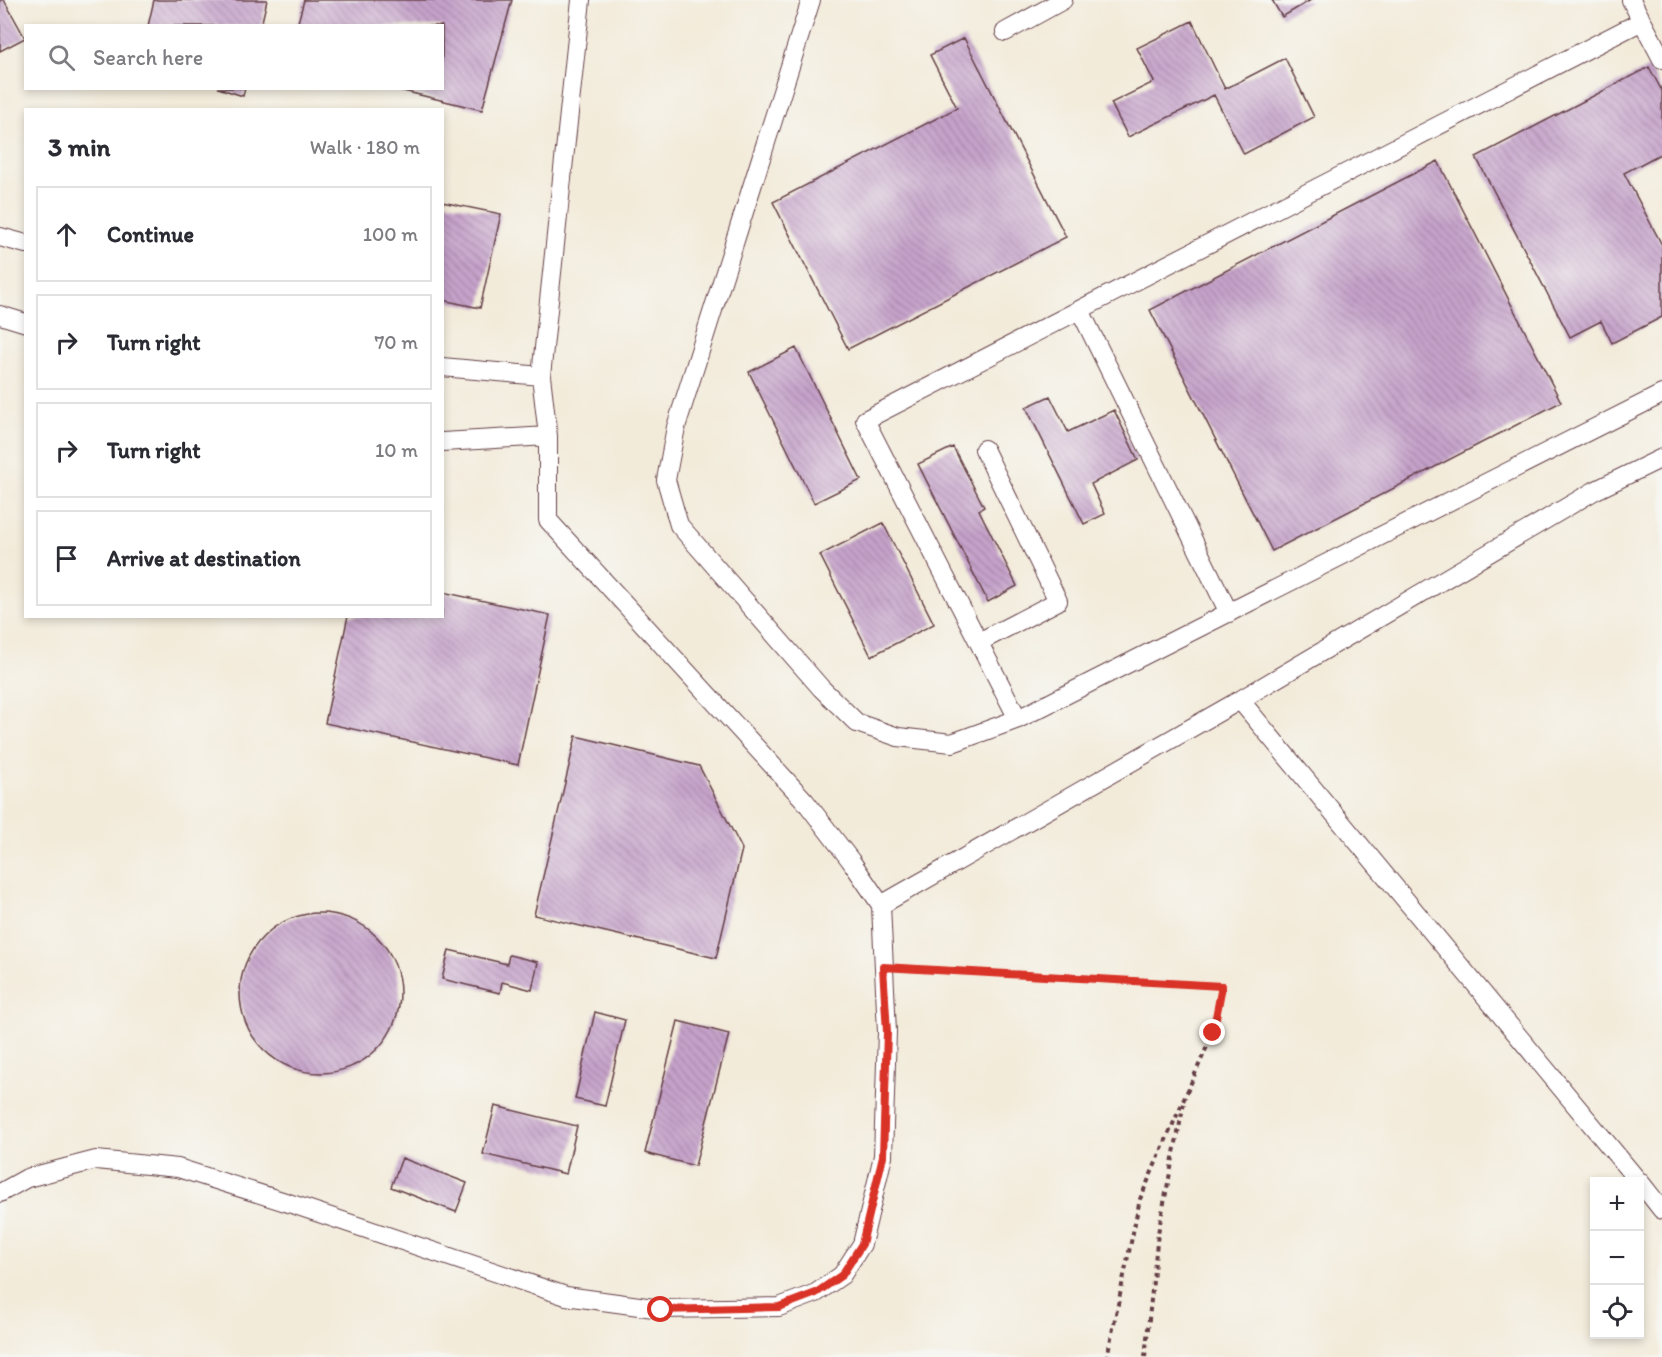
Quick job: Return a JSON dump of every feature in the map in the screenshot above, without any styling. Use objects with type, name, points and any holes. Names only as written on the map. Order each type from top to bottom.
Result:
[{"type":"lane","points":[[0,1193],[27,1178],[96,1160],[178,1168],[566,1296],[661,1310],[779,1307],[816,1293],[842,1275],[862,1244],[883,1156],[887,1032],[881,904],[805,801],[548,520],[548,436],[541,376],[581,0]]},
{"type":"lane","points":[[811,0],[676,427],[666,480],[679,525],[820,688],[857,723],[898,737],[952,743],[1018,719],[1662,394]]},
{"type":"lane","points":[[1005,32],[1063,0]]},
{"type":"lane","points":[[1631,0],[1662,59]]},
{"type":"lane","points":[[1018,719],[866,420],[1642,21]]},
{"type":"lane","points":[[0,237],[24,243]]},
{"type":"lane","points":[[1080,310],[1229,613]]},
{"type":"lane","points":[[0,315],[24,322]]},
{"type":"lane","points":[[444,367],[541,376]]},
{"type":"lane","points":[[444,442],[548,436]]},
{"type":"lane","points":[[979,642],[1058,601],[984,450]]},
{"type":"lane","points":[[881,904],[1240,700],[1594,491],[1662,458]]},
{"type":"lane","points":[[1240,700],[1635,1177]]},
{"type":"lane","points":[[1644,1188],[1662,1210]]},
{"type":"path","points":[[883,967],[1222,986],[1213,1033],[1140,1199],[1107,1357]]},
{"type":"path","points":[[1145,1357],[1158,1233],[1186,1094]]},
{"type":"building","points":[[0,0],[4,0],[24,39],[0,51]]},
{"type":"building","points":[[154,0],[267,0],[261,24],[148,24]]},
{"type":"building","points":[[304,0],[512,0],[482,110],[399,90],[444,90],[444,24],[298,24]]},
{"type":"building","points":[[1272,0],[1311,0],[1282,17]]},
{"type":"building","points":[[1192,21],[1225,89],[1285,58],[1314,117],[1244,154],[1214,95],[1128,137],[1111,103],[1154,82],[1137,48]]},
{"type":"building","points":[[964,38],[1066,237],[848,349],[773,202],[957,108],[930,55]]},
{"type":"building","points":[[1649,67],[1662,91],[1662,153],[1624,173],[1662,245],[1662,317],[1612,343],[1601,321],[1570,337],[1476,157]]},
{"type":"building","points":[[224,90],[244,90],[243,96]]},
{"type":"building","points":[[1438,161],[1561,402],[1272,551],[1150,310]]},
{"type":"building","points":[[444,202],[501,214],[480,308],[444,300]]},
{"type":"building","points":[[796,348],[861,480],[814,503],[749,372]]},
{"type":"building","points":[[1050,396],[1068,432],[1114,410],[1138,460],[1091,484],[1105,514],[1084,524],[1026,407]]},
{"type":"building","points":[[953,447],[984,507],[979,510],[1017,586],[988,602],[918,464]]},
{"type":"building","points":[[883,523],[934,624],[871,656],[820,555]]},
{"type":"building","points":[[444,592],[550,615],[518,765],[325,723],[348,618],[444,618]]},
{"type":"building","points":[[576,736],[699,766],[742,849],[716,958],[534,915]]},
{"type":"building","points":[[320,913],[336,914],[351,919],[365,926],[377,936],[387,948],[394,962],[399,977],[399,1009],[394,1024],[387,1038],[377,1050],[365,1060],[351,1067],[336,1072],[320,1073],[304,1072],[289,1067],[275,1060],[263,1050],[253,1038],[246,1024],[241,1009],[240,993],[241,977],[246,962],[253,948],[263,936],[275,926],[289,919],[304,914]]},
{"type":"building","points":[[449,950],[507,964],[509,955],[538,962],[532,990],[502,982],[500,993],[442,979]]},
{"type":"building","points":[[595,1012],[625,1020],[605,1106],[575,1099]]},
{"type":"building","points":[[678,1021],[729,1034],[695,1166],[645,1153]]},
{"type":"building","points":[[495,1106],[577,1126],[566,1174],[483,1154]]},
{"type":"building","points":[[402,1158],[467,1183],[456,1212],[391,1187]]},
{"type":"route","points":[[661,1310],[779,1307],[816,1293],[842,1275],[862,1244],[883,1156],[887,1032],[883,967],[1222,986],[1213,1033]]}]
